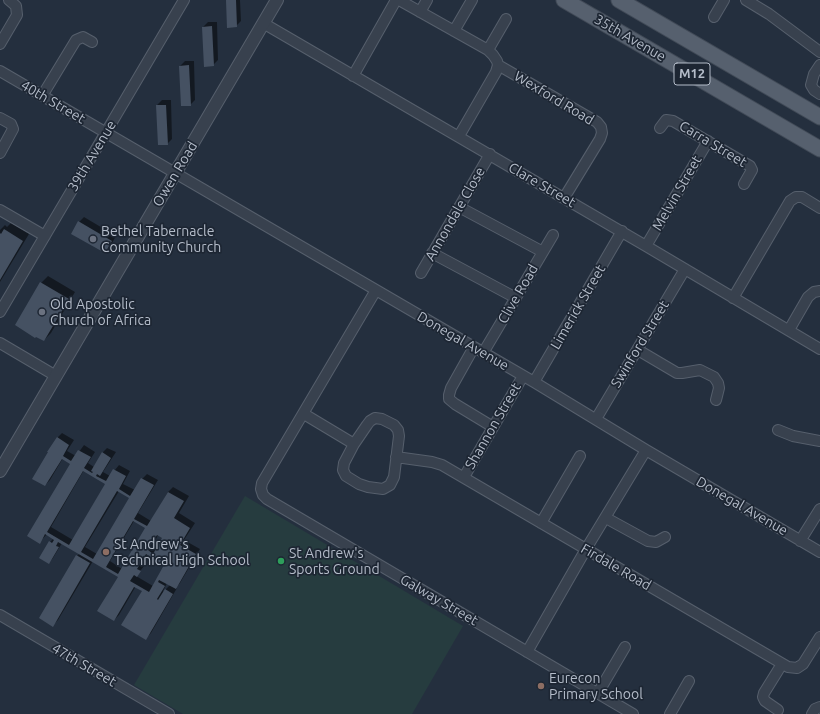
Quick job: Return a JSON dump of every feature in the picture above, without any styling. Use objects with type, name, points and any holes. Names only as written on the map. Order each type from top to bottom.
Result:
[{"type":"main road","name":"35th Avenue","points":[[564,0],[820,149]]},
{"type":"main road","name":"35th Avenue","points":[[619,0],[820,117]]},
{"type":"street","points":[[0,44],[17,15],[16,6],[9,0]]},
{"type":"street","name":"39th Avenue","points":[[0,312],[184,0]]},
{"type":"street","name":"Owen Road","points":[[0,471],[276,0]]},
{"type":"street","points":[[353,76],[396,0]]},
{"type":"street","points":[[399,0],[488,50],[496,58],[498,64],[496,72],[459,136]]},
{"type":"street","points":[[420,12],[427,0]]},
{"type":"street","points":[[454,31],[472,0]]},
{"type":"street","points":[[714,17],[724,0]]},
{"type":"street","points":[[746,0],[763,4],[785,25],[820,52]]},
{"type":"street","points":[[488,50],[506,19]]},
{"type":"street","name":"Clare Street","points":[[263,23],[622,231],[820,349]]},
{"type":"street","points":[[42,96],[76,40],[83,37],[92,42]]},
{"type":"street","name":"Wexford Road","points":[[498,64],[597,122],[601,127],[602,133],[600,139],[564,198]]},
{"type":"street","points":[[820,65],[814,74],[811,85],[814,90],[820,94]]},
{"type":"street","name":"40th Street","points":[[0,71],[105,133]]},
{"type":"street","points":[[0,118],[11,124],[13,129],[0,153]]},
{"type":"street","name":"Carra Street","points":[[660,128],[664,121],[670,120],[750,166],[752,170],[744,184]]},
{"type":"street","name":"Donegal Avenue","points":[[105,133],[175,174],[187,179],[534,382],[646,450],[820,552]]},
{"type":"street","name":"Melvin Street","points":[[646,246],[708,141]]},
{"type":"street","name":"Annondale Close","points":[[421,273],[490,154]]},
{"type":"street","points":[[733,298],[790,200],[796,197],[802,197],[820,208]]},
{"type":"street","points":[[459,207],[542,252]]},
{"type":"street","points":[[0,210],[45,236]]},
{"type":"street","name":"Limerick Street","points":[[534,382],[622,231]]},
{"type":"street","name":"Clive Road","points":[[483,353],[553,235]]},
{"type":"street","points":[[432,253],[516,298]]},
{"type":"street","name":"Swinford Street","points":[[596,419],[638,350],[684,269]]},
{"type":"street","name":"Galway Street","points":[[376,290],[262,483],[261,489],[265,497],[634,714]]},
{"type":"street","points":[[789,330],[808,297],[814,292],[820,291]]},
{"type":"street","points":[[0,343],[56,376]]},
{"type":"street","points":[[474,347],[451,388],[449,399],[493,427]]},
{"type":"street","points":[[638,350],[677,373],[700,370],[714,377],[720,388],[716,400]]},
{"type":"street","name":"Shannon Street","points":[[464,477],[523,376]]},
{"type":"street","points":[[304,414],[354,444]]},
{"type":"street","points":[[375,418],[382,419],[394,425],[398,430],[399,436],[396,457],[394,476],[390,485],[383,489],[364,486],[350,479],[344,473],[344,463],[354,444],[370,421],[375,418]]},
{"type":"street","points":[[778,430],[793,436],[820,441]]},
{"type":"street","points":[[527,652],[586,549],[646,450]]},
{"type":"street","points":[[542,523],[580,456]]},
{"type":"street","name":"Firdale Road","points":[[396,457],[438,463],[791,668],[801,666],[806,661],[820,637]]},
{"type":"street","points":[[800,540],[820,509]]},
{"type":"street","points":[[606,518],[648,541],[656,542],[665,537]]},
{"type":"street","name":"47th Street","points":[[0,615],[169,714]]},
{"type":"street","points":[[598,693],[625,647]]},
{"type":"street","points":[[778,710],[765,701],[763,697],[782,664]]},
{"type":"street","points":[[670,714],[689,681]]},
{"type":"street","points":[[812,714],[815,709],[820,707]]},
{"type":"green space","name":"St Andrew's Sports Ground","points":[[245,496],[463,626],[412,714],[183,714],[134,685]]},
{"type":"building","points":[[226,0],[236,0],[237,27],[227,28]]},
{"type":"building","points":[[212,26],[214,66],[204,67],[202,27]]},
{"type":"building","points":[[189,65],[191,106],[181,106],[179,66]]},
{"type":"building","points":[[156,105],[166,105],[168,145],[158,145]]},
{"type":"building","name":"Bethel Tabernacle Community Church","points":[[78,221],[112,241],[105,253],[71,234]]},
{"type":"building","points":[[4,229],[23,241],[0,280],[0,233],[1,234]]},
{"type":"building","name":"Old Apostolic Church of Africa","points":[[40,282],[69,299],[44,341],[36,337],[35,338],[15,325]]},
{"type":"building","points":[[57,437],[69,445],[63,456],[71,461],[78,450],[91,457],[84,468],[92,473],[93,472],[91,471],[102,452],[111,458],[100,476],[97,474],[96,476],[106,481],[113,469],[126,476],[119,489],[130,496],[141,478],[154,485],[134,519],[147,526],[168,492],[184,501],[174,518],[190,528],[180,545],[196,554],[176,589],[159,580],[158,582],[165,586],[157,599],[158,600],[165,589],[173,594],[146,640],[121,625],[142,591],[134,587],[114,621],[97,611],[118,577],[58,542],[56,546],[59,547],[49,564],[39,558],[49,541],[52,543],[54,540],[45,534],[40,544],[27,536],[70,464],[62,459],[45,486],[32,479]],"holes":[[[83,471],[105,484],[69,545],[47,532]],[[117,491],[129,498],[93,559],[81,552]],[[133,521],[145,528],[118,574],[106,567]],[[157,535],[162,538],[153,554],[148,550]],[[146,554],[164,565],[149,592],[130,581],[134,575],[137,577],[141,571],[137,569]]]},
{"type":"building","points":[[76,555],[90,563],[53,627],[39,618]]},
{"type":"place","name":"Bethel Tabernacle Community Church","points":[[93,239]]},
{"type":"place","name":"Old Apostolic Church of Africa","points":[[42,312]]},
{"type":"place","name":"St Andrew's Technical High School","points":[[106,552]]},
{"type":"place","name":"St Andrew's Sports Ground","points":[[281,561]]},
{"type":"place","name":"Eurecon Primary School","points":[[541,686]]}]
